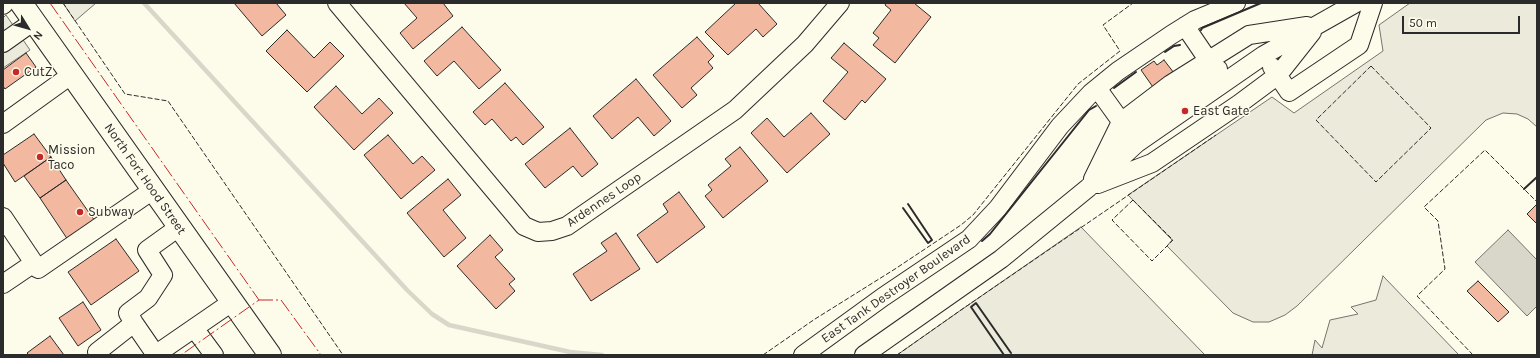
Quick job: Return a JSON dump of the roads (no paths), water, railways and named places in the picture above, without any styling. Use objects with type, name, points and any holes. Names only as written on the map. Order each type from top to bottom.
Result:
[{"type":"main road","name":"North Fort Hood Street","points":[[21,3],[232,302],[263,353]]},
{"type":"street","name":"Ardennes Loop","points":[[337,3],[524,226],[538,232],[552,231],[567,226],[735,110],[805,44],[840,3]]},
{"type":"street","name":"East Tank Destroyer Boulevard","points":[[803,355],[882,297],[969,239],[998,208],[1060,126],[1097,88],[1118,71],[1185,26],[1195,20],[1236,3]]},
{"type":"street","points":[[864,355],[1001,259],[1088,188],[1137,143],[1263,55],[1356,3]]},
{"type":"street","points":[[1263,55],[1289,92],[1359,45],[1373,3]]},
{"type":"street","points":[[3,43],[34,21]]},
{"type":"street","points":[[1088,188],[1137,143],[1263,55],[1318,24]]},
{"type":"street","points":[[1088,188],[1137,143],[1171,84],[1224,82],[1263,55],[1318,24]]},
{"type":"street","points":[[1185,26],[1224,82]]},
{"type":"street","points":[[3,124],[71,75]]},
{"type":"street","points":[[1097,88],[1137,143]]},
{"type":"street","points":[[3,217],[38,269],[152,190]]},
{"type":"street","points":[[179,227],[147,250],[163,274],[148,298],[128,313],[134,323],[164,352],[194,328],[232,302]]},
{"type":"street","points":[[3,284],[34,263]]},
{"type":"street","points":[[97,352],[134,323]]},
{"type":"street","points":[[194,328],[214,355]]},
{"type":"waterway","points":[[144,3],[407,290],[432,314],[449,325],[570,352],[602,355]]},
{"type":"place","name":"CutZ","points":[[16,72]]},
{"type":"place","name":"East Gate","points":[[1185,111]]},
{"type":"place","name":"Mission Taco","points":[[40,157]]},
{"type":"place","name":"Subway","points":[[80,212]]}]
